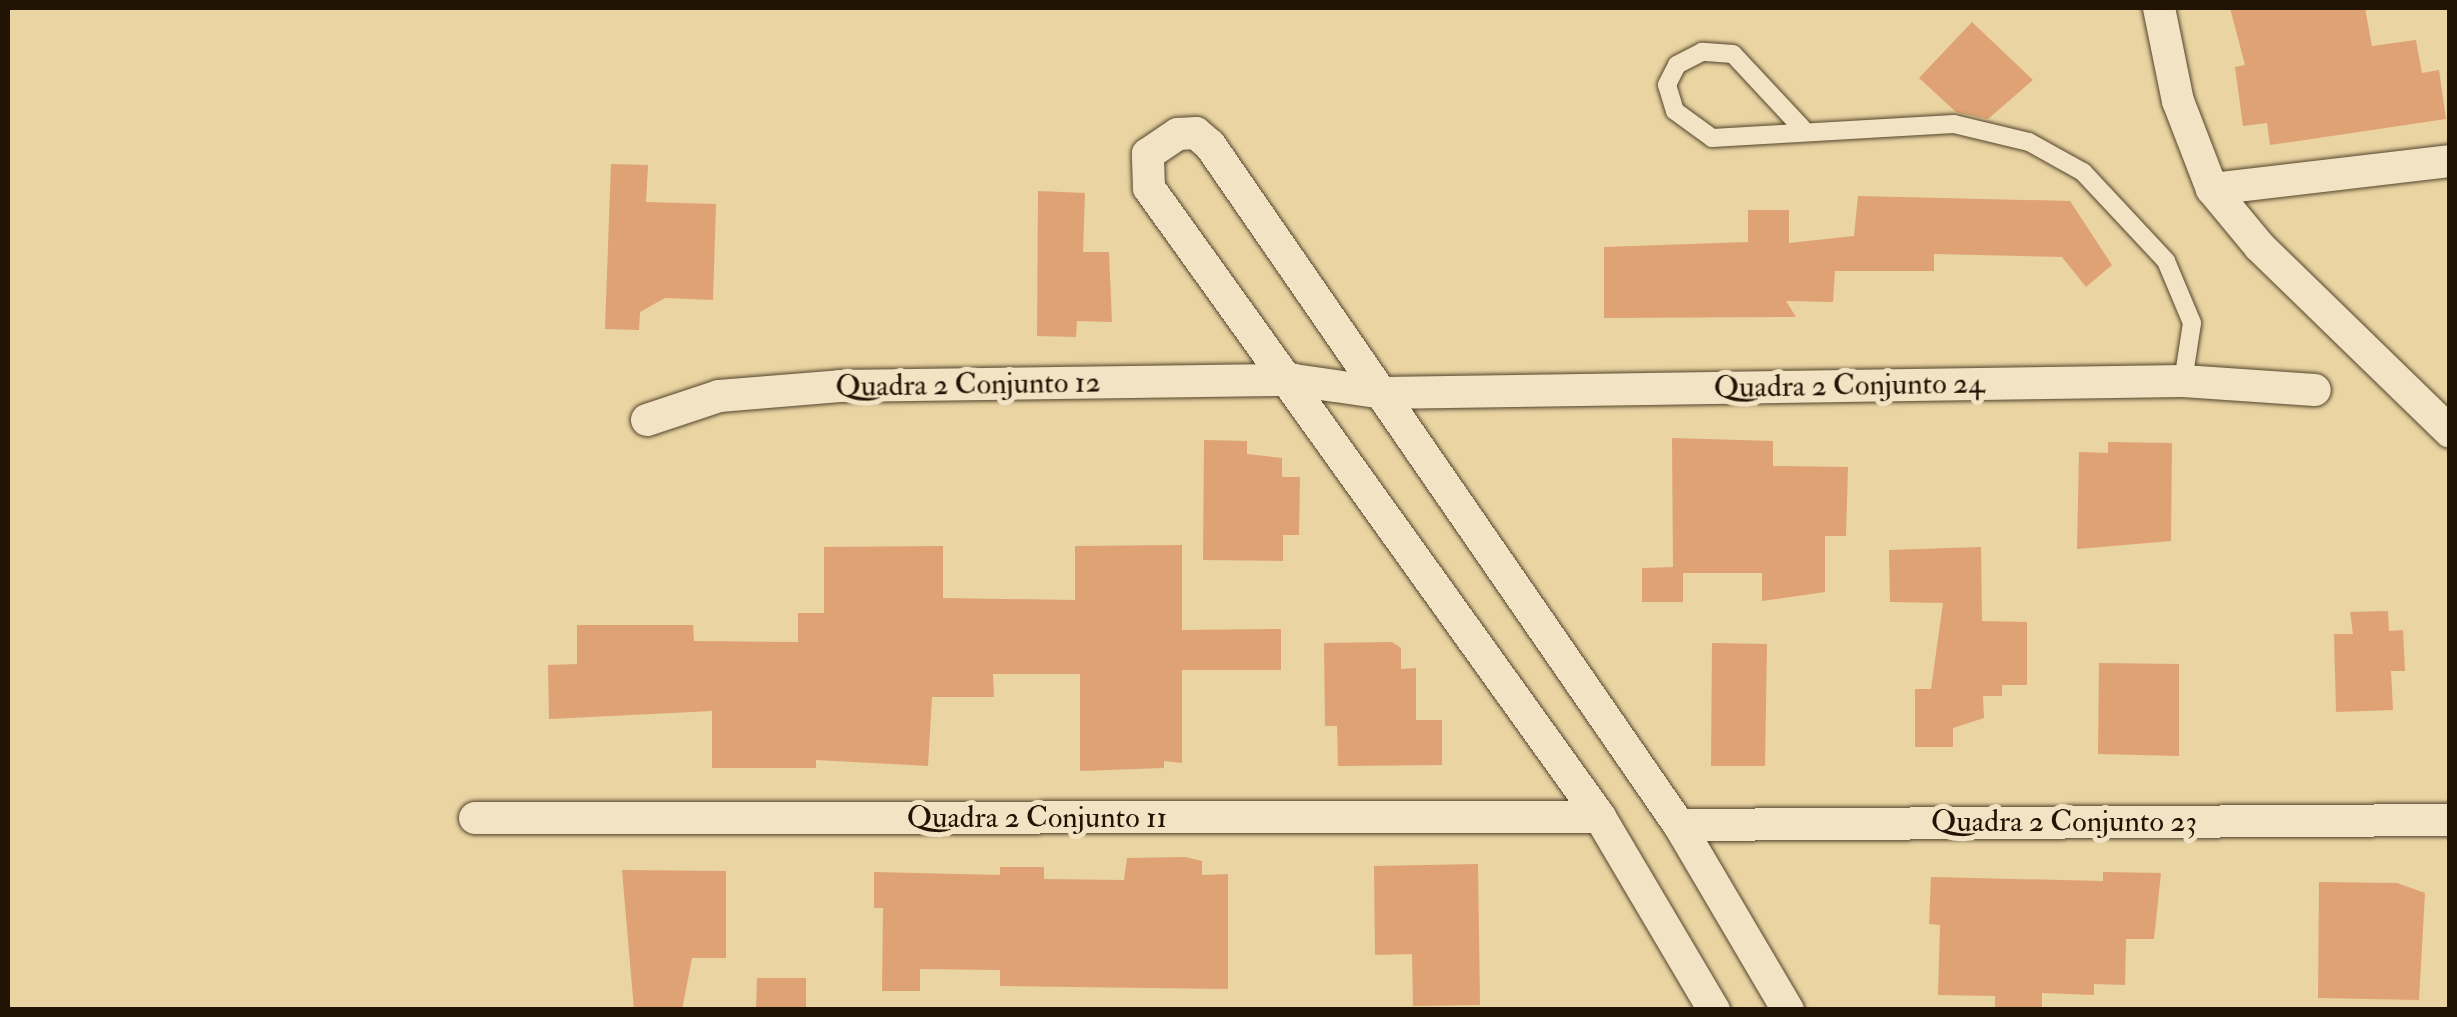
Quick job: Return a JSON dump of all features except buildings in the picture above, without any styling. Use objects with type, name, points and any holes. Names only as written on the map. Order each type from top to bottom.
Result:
[{"type":"street","points":[[2160,8],[2178,100],[2212,188],[2260,247],[2450,432]]},
{"type":"street","points":[[1714,1010],[1600,818],[1294,380],[1149,188],[1148,154],[1178,134],[1196,133],[1210,145],[1384,393],[1679,825],[1788,1010]]},
{"type":"street","points":[[2212,188],[2450,161]]},
{"type":"street","name":"Quadra 2 Conjunto 12","points":[[647,420],[719,396],[840,386],[1294,380],[1384,393]]},
{"type":"street","name":"Quadra 2 Conjunto 24","points":[[1384,393],[2182,381],[2315,390]]},
{"type":"street","name":"Quadra 2 Conjunto 11","points":[[475,818],[1600,818]]},
{"type":"street","name":"Quadra 2 Conjunto 23","points":[[1679,825],[2450,820]]},
{"type":"lane","points":[[1802,128],[1733,54],[1702,52],[1676,65],[1667,85],[1675,111],[1712,138],[1802,128],[1954,124],[2029,142],[2083,172],[2166,261],[2192,323],[2182,381]]}]
